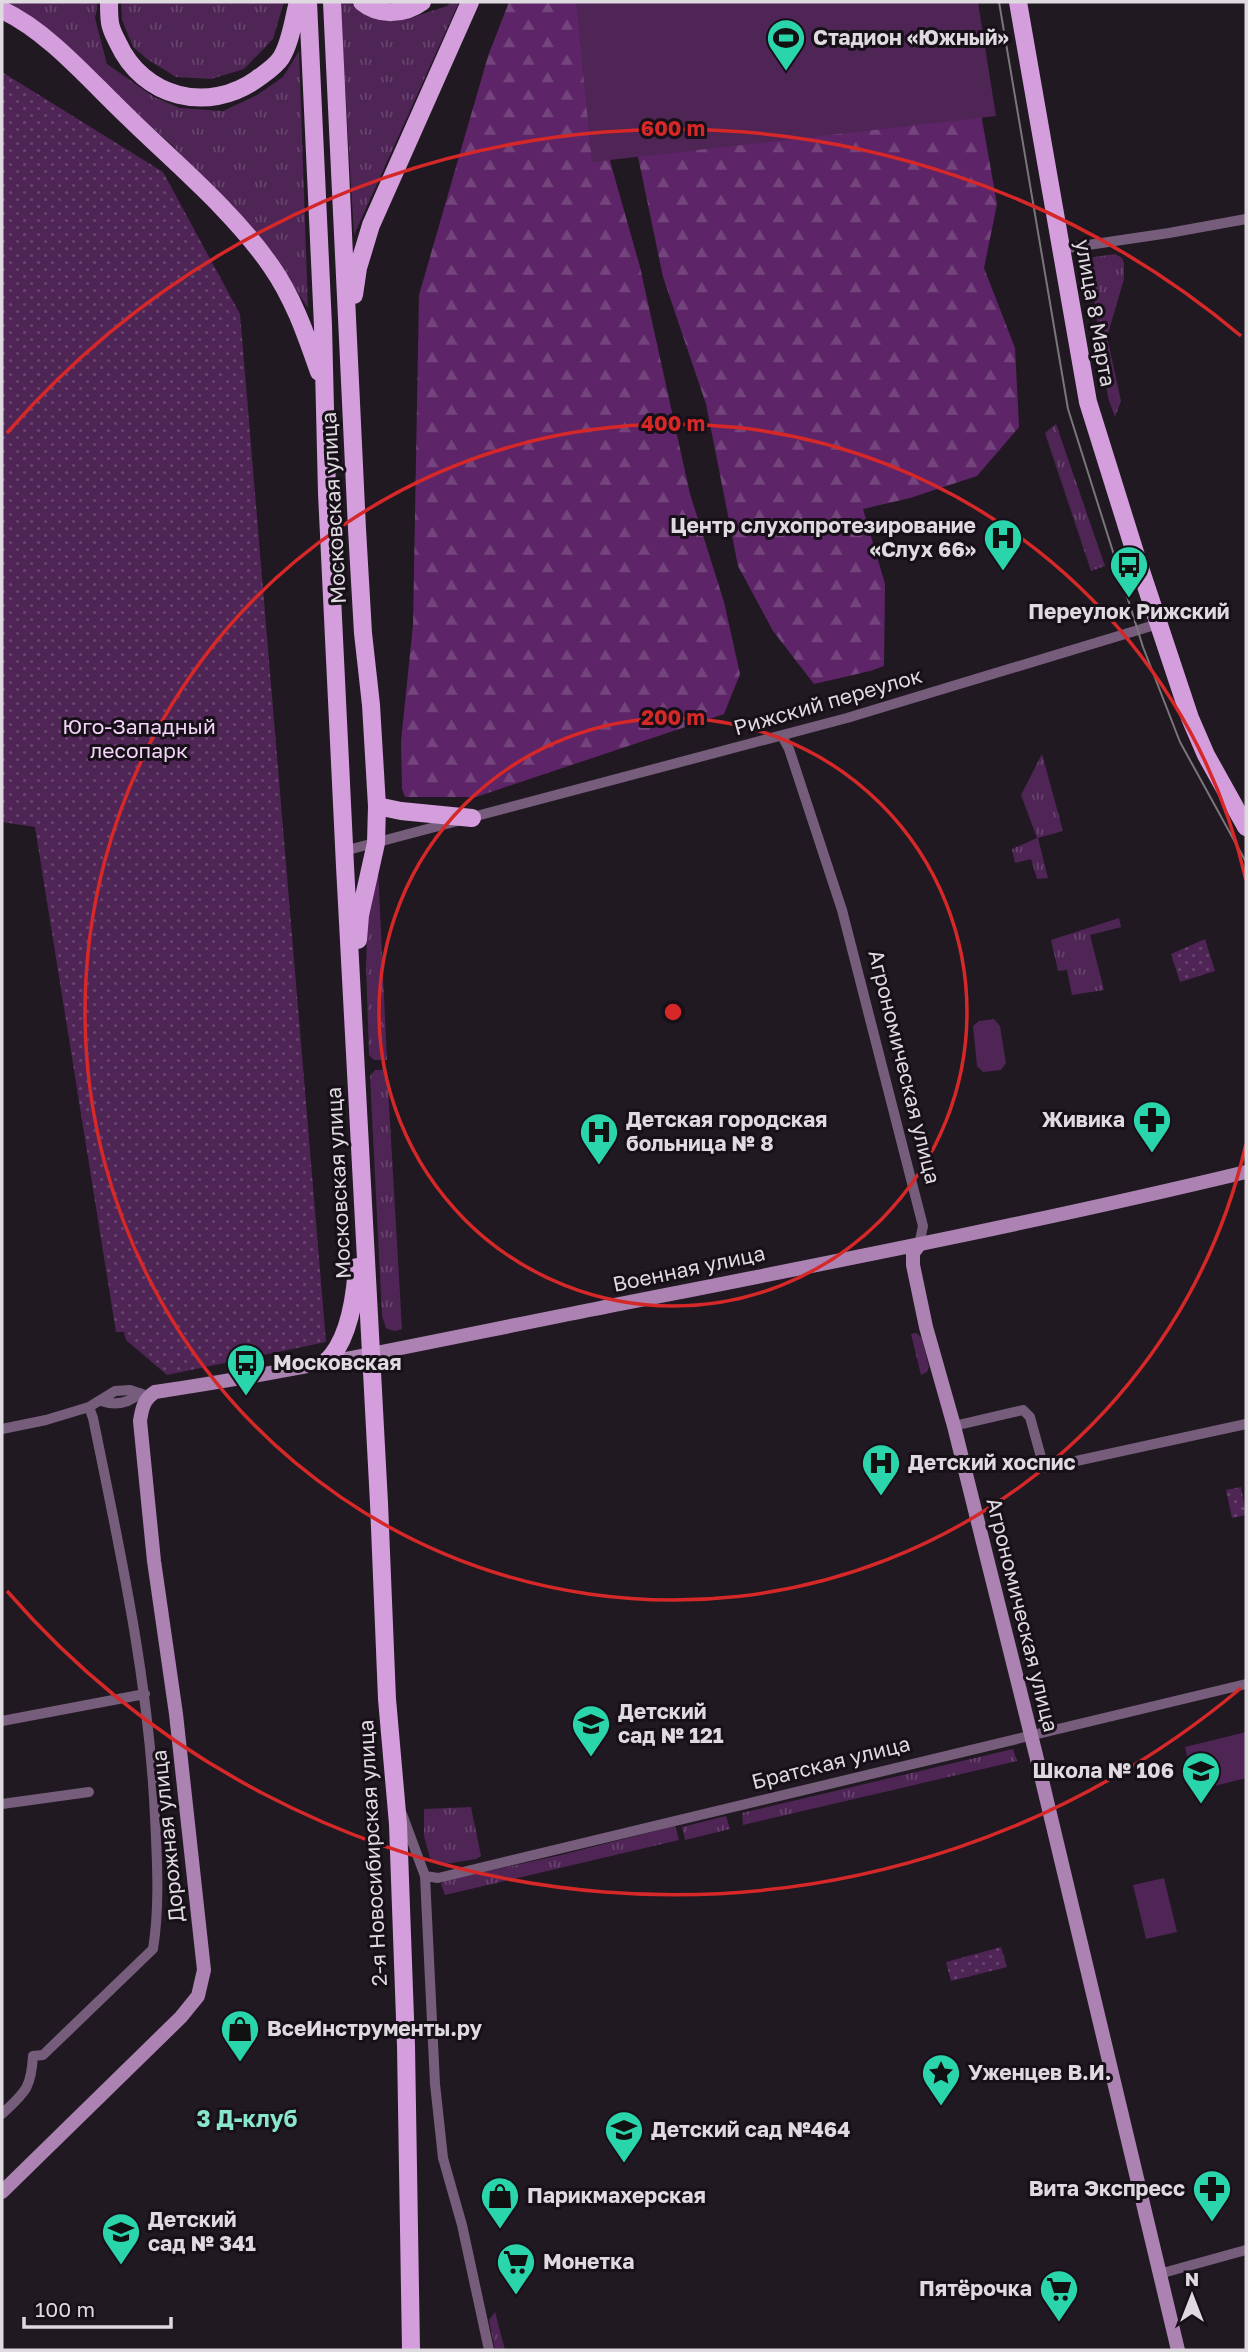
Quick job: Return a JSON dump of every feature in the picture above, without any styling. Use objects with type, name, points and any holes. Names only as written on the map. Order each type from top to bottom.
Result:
[{"type":"main road","points":[[109,2],[110,25],[124,57],[139,74],[156,87],[182,96],[208,97],[237,92],[273,67],[281,57],[288,40],[298,2]]},
{"type":"main road","name":"Московская улица","points":[[308,2],[344,851],[371,1354]]},
{"type":"main road","name":"Московская улица","points":[[332,2],[362,620],[371,705],[377,806],[376,843],[360,915],[353,1010]]},
{"type":"main road","points":[[362,2],[381,11],[397,13],[422,2]]},
{"type":"main road","points":[[348,330],[358,268],[371,225],[470,2]]},
{"type":"main road","name":"улица 8 Марта","points":[[1018,2],[1088,402],[1190,718],[1206,755],[1246,827]]},
{"type":"main road","points":[[2,10],[26,22],[58,50],[231,218],[271,265],[296,307],[324,387]]},
{"type":"main road","points":[[377,806],[472,818]]},
{"type":"main road","points":[[325,1363],[338,1348],[355,1297],[358,1239],[364,1226]]},
{"type":"main road","name":"2-я Новосибирская улица","points":[[371,1354],[387,1699],[396,1798],[415,1879],[406,2046],[411,2350]]},
{"type":"street","points":[[1061,249],[1246,219]]},
{"type":"street","name":"Рижский переулок","points":[[344,851],[782,736],[934,693],[1158,624]]},
{"type":"street","name":"Агрономическая улица","points":[[782,736],[789,749],[842,910],[923,1226],[919,1245],[913,1253],[913,1265],[926,1327],[954,1426],[1178,2350]]},
{"type":"street","name":"Военная улица","points":[[101,1401],[119,1404],[155,1392],[325,1363],[919,1245],[1246,1172]]},
{"type":"street","name":"Военная улица","points":[[101,1401],[107,1394],[115,1391],[131,1390],[144,1395]]},
{"type":"street","name":"Дорожная улица","points":[[2,2192],[181,2017],[198,1996],[204,1970],[176,1714],[154,1561],[140,1421],[144,1395]]},
{"type":"street","points":[[2,1429],[46,1420],[101,1401]]},
{"type":"street","points":[[2,2114],[26,2091],[32,2076],[33,2056],[43,2054],[153,1949],[157,1926],[154,1791],[145,1694],[122,1561],[89,1407]]},
{"type":"street","points":[[954,1426],[1023,1410],[1030,1417],[1044,1468],[1246,1424]]},
{"type":"street","name":"Братская улица","points":[[415,1879],[438,1878],[537,1855],[1246,1684]]},
{"type":"street","points":[[2,1721],[145,1694]]},
{"type":"street","points":[[2,1804],[89,1792]]},
{"type":"street","points":[[396,1798],[415,1879],[443,2158],[462,2225],[489,2350]]},
{"type":"street","points":[[1159,2274],[1246,2250]]},
{"type":"green space","points":[[2,2],[98,2],[95,18],[107,64],[154,97],[180,108],[223,111],[257,95],[283,77],[299,51],[308,308],[270,251],[174,147],[63,47]]},
{"type":"green space","points":[[121,2],[284,2],[273,39],[244,69],[211,79],[176,77],[147,59],[133,47],[122,20]]},
{"type":"green space","points":[[340,2],[348,2],[370,14],[410,18],[447,6],[451,2],[459,2],[354,235]]},
{"type":"green space","points":[[509,2],[594,2],[603,136],[640,267],[690,494],[724,602],[740,674],[724,714],[476,797],[405,797],[402,789],[401,741],[413,625],[419,295],[488,56]]},
{"type":"green space","name":"Стадион «Южный»","points":[[576,2],[978,2],[996,116],[592,162]]},
{"type":"green space","name":"Юго-Западный лесопарк","points":[[2,72],[163,172],[240,314],[326,1342],[167,1375],[126,1340],[124,1332],[116,1332],[35,827],[2,822]]},
{"type":"green space","points":[[981,114],[997,204],[984,268],[1015,348],[1019,427],[977,476],[910,498],[863,509],[885,584],[884,666],[814,684],[773,631],[738,566],[706,404],[663,277],[637,152]]},
{"type":"green space","points":[[1115,254],[1122,258],[1124,263],[1124,279],[1107,337],[1121,401],[1115,417],[1108,398],[1088,258]]},
{"type":"green space","points":[[1056,424],[1105,566],[1091,571],[1045,433]]},
{"type":"green space","points":[[1042,754],[1063,831],[1038,838],[1048,878],[1037,879],[1031,859],[1015,863],[1012,849],[1037,838],[1021,795]]},
{"type":"green space","points":[[378,868],[387,1060],[374,1060],[369,1055],[366,964],[368,913]]},
{"type":"green space","points":[[1119,918],[1121,927],[1090,935],[1104,990],[1072,995],[1067,970],[1058,971],[1051,940]]},
{"type":"green space","points":[[1205,939],[1215,971],[1180,982],[1171,954]]},
{"type":"green space","points":[[994,1019],[1000,1026],[1006,1063],[1001,1070],[983,1072],[977,1066],[973,1026],[979,1021]]},
{"type":"green space","points":[[375,1070],[387,1070],[402,1329],[395,1331],[386,1328],[382,1316],[370,1076]]},
{"type":"green space","points":[[916,1333],[922,1338],[929,1367],[927,1372],[921,1375],[911,1334]]},
{"type":"green space","points":[[1241,1487],[1246,1515],[1232,1518],[1226,1490]]},
{"type":"green space","points":[[1246,1732],[1246,1778],[1195,1791],[1185,1747]]},
{"type":"green space","points":[[1013,1749],[1017,1761],[743,1825],[742,1813]]},
{"type":"green space","points":[[471,1807],[481,1856],[439,1865],[430,1858],[424,1836],[424,1809]]},
{"type":"green space","points":[[726,1816],[730,1829],[685,1840],[682,1827]]},
{"type":"green space","points":[[675,1826],[679,1840],[445,1895],[441,1884],[444,1881]]},
{"type":"green space","points":[[1164,1878],[1177,1932],[1146,1939],[1133,1885]]},
{"type":"green space","points":[[1001,1947],[1007,1967],[951,1981],[946,1962]]},
{"type":"green space","points":[[495,2312],[505,2350],[495,2350],[489,2320]]},
{"type":"tram line","points":[[999,2],[1068,409],[1143,647],[1180,742],[1246,862]]},
{"type":"place","name":"Стадион «Южный»","points":[[786,72]]},
{"type":"place","name":"Центр слухопротезирование «Слух 66»","points":[[1003,572]]},
{"type":"place","name":"Переулок Рижский","points":[[1129,599]]},
{"type":"place","name":"Живика","points":[[1152,1154]]},
{"type":"place","name":"Детская городская больница № 8","points":[[599,1166]]},
{"type":"place","name":"Московская","points":[[246,1397]]},
{"type":"place","name":"Детский хоспис","points":[[881,1497]]},
{"type":"place","name":"Детский сад № 121","points":[[591,1758]]},
{"type":"place","name":"Школа № 106","points":[[1201,1805]]},
{"type":"place","name":"ВсеИнструменты.ру","points":[[240,2063]]},
{"type":"place","name":"Уженцев В.И.","points":[[941,2107]]},
{"type":"place","name":"Детский сад №464","points":[[624,2164]]},
{"type":"place","name":"Вита Экспресс","points":[[1212,2223]]},
{"type":"place","name":"Парикмахерская","points":[[500,2230]]},
{"type":"place","name":"Детский сад № 341","points":[[121,2266]]},
{"type":"place","name":"Монетка","points":[[516,2296]]},
{"type":"place","name":"Пятёрочка","points":[[1059,2323]]},
{"type":"district","name":"3 Д-клуб","points":[[247,2119]]}]
